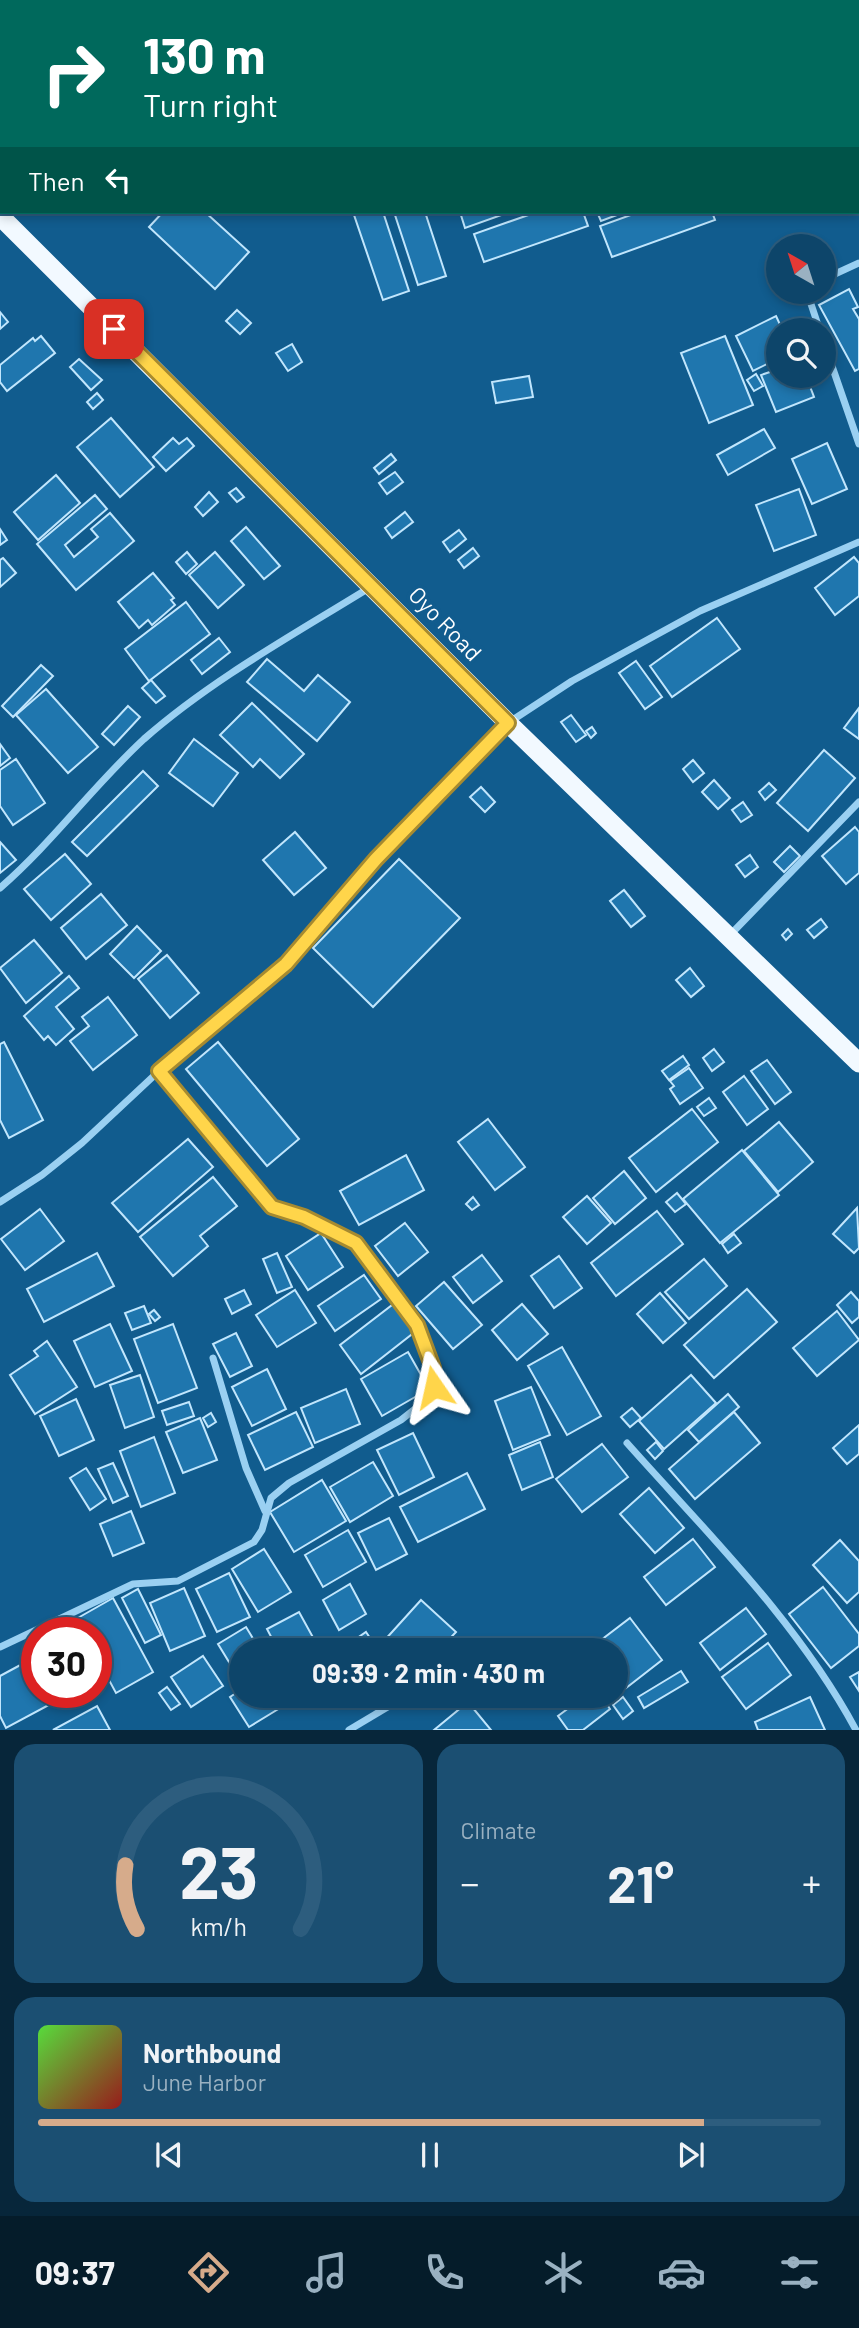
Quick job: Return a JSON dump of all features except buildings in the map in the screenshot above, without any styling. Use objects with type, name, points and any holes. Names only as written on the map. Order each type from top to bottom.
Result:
[{"type":"highway","name":"Oyo Road","points":[[0,216],[373,585],[508,723],[859,1063]]},
{"type":"street","points":[[836,274],[859,263]]},
{"type":"street","points":[[836,378],[859,444]]},
{"type":"street","points":[[0,1202],[42,1175],[82,1143],[159,1071],[286,964],[376,859],[508,723],[572,681],[700,611],[859,542]]},
{"type":"street","points":[[0,888],[23,869],[144,739],[199,696],[373,585]]},
{"type":"street","points":[[729,935],[859,802]]},
{"type":"street","points":[[0,1647],[133,1584],[178,1581],[254,1542],[262,1530],[265,1511],[271,1499],[289,1483],[401,1420],[421,1405],[434,1387],[433,1368],[417,1325],[356,1243],[304,1217],[272,1207],[159,1071]]},
{"type":"street","points":[[213,1358],[246,1468],[265,1511]]},
{"type":"street","points":[[627,1443],[774,1609],[839,1698],[856,1730]]},
{"type":"street","points":[[349,1730],[386,1708]]},
{"type":"route","points":[[114,329],[373,585],[508,723],[376,859],[286,964],[159,1071],[272,1207],[304,1217],[356,1243],[417,1325],[433,1368],[434,1387]]}]
